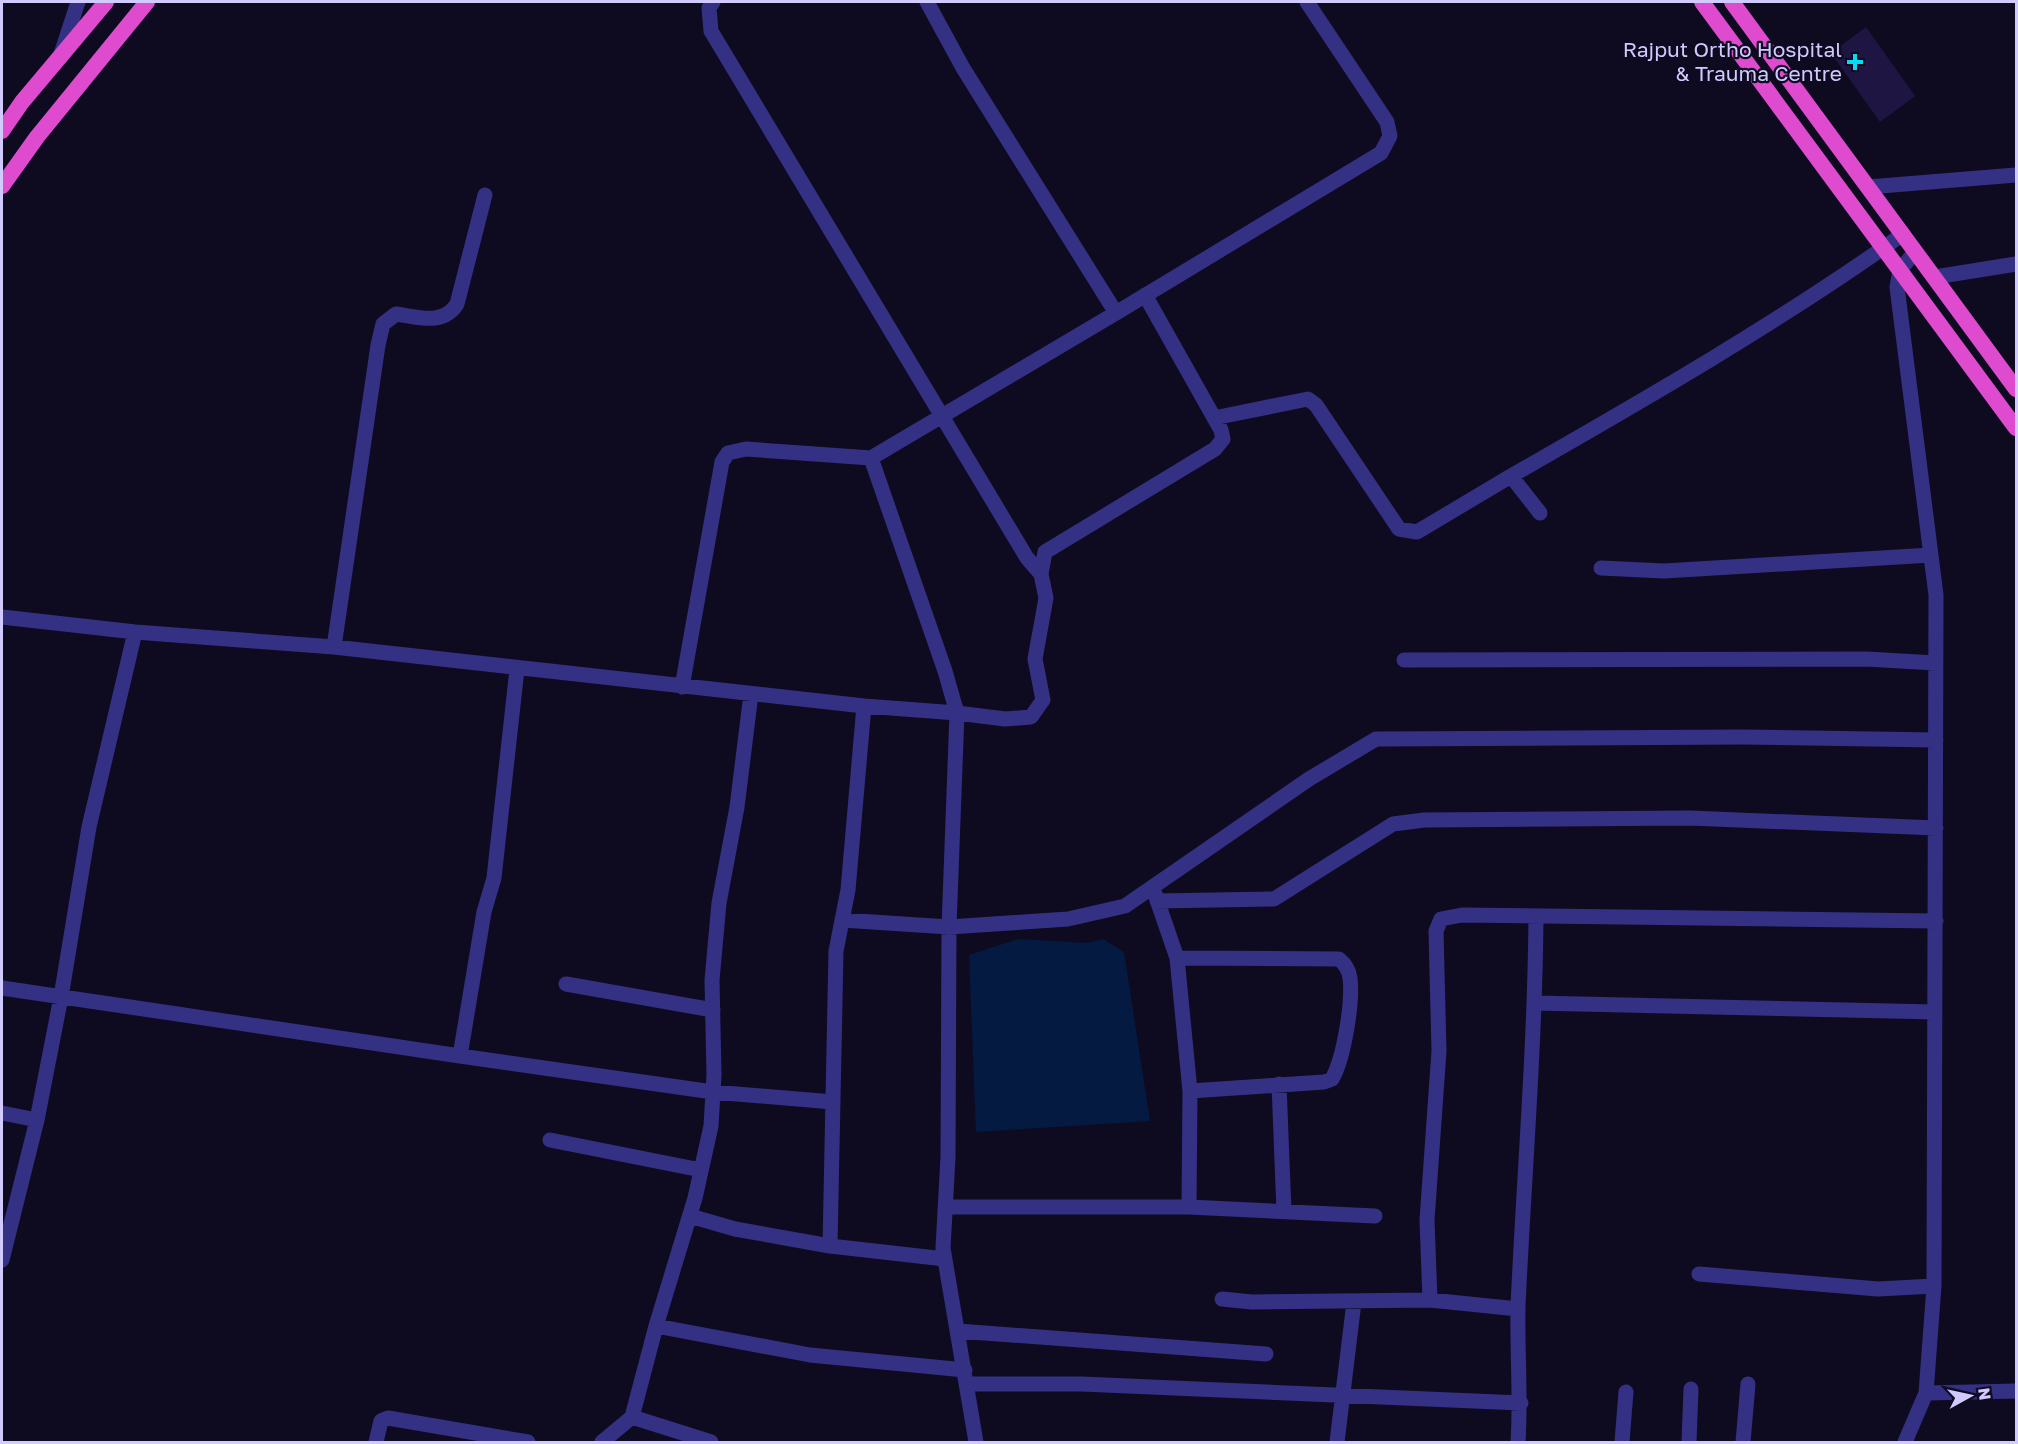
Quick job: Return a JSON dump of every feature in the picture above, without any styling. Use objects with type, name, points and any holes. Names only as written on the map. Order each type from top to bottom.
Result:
[{"type":"highway","points":[[2,131],[106,2]]},
{"type":"highway","points":[[2,186],[37,137],[147,2]]},
{"type":"highway","points":[[1702,2],[2016,428]]},
{"type":"highway","points":[[1732,2],[2016,389]]},
{"type":"street","points":[[60,57],[78,2]]},
{"type":"street","points":[[135,19],[154,2]]},
{"type":"street","points":[[713,2],[709,8],[711,31],[1027,558],[1041,574]]},
{"type":"street","points":[[927,2],[963,68],[1116,313]]},
{"type":"street","points":[[682,687],[722,462],[728,453],[746,449],[871,458],[1381,153],[1390,136],[1387,122],[1307,2]]},
{"type":"street","points":[[1868,187],[2016,175]]},
{"type":"street","points":[[334,647],[376,357],[383,324],[396,314],[433,319],[452,312],[457,304],[485,195]]},
{"type":"street","points":[[1214,418],[1308,399],[1316,405],[1399,529],[1408,533],[1417,532],[1648,398],[1852,271],[1903,234]]},
{"type":"street","points":[[1905,1443],[1926,1393],[1934,1286],[1936,595],[1898,300],[1900,270],[1915,252]]},
{"type":"street","points":[[1935,277],[2016,264]]},
{"type":"street","points":[[2,618],[135,632],[334,647],[864,706],[1005,718],[1031,717],[1043,700],[1035,659],[1046,598],[1041,574],[1045,552],[1215,449],[1223,439],[1214,418],[1145,295]]},
{"type":"street","points":[[1998,403],[2016,389]]},
{"type":"street","points":[[871,458],[945,671],[957,713],[949,927],[948,1157],[943,1248],[976,1443]]},
{"type":"street","points":[[1511,476],[1540,513]]},
{"type":"street","points":[[1600,568],[1664,571],[1932,555]]},
{"type":"street","points":[[2,1260],[37,1120],[61,997],[89,827],[135,632]]},
{"type":"street","points":[[1404,660],[1866,659],[1936,663]]},
{"type":"street","points":[[460,1056],[484,912],[494,878],[517,669]]},
{"type":"street","points":[[602,1443],[632,1417],[656,1326],[690,1216],[711,1126],[712,980],[719,903],[737,807],[751,694]]},
{"type":"street","points":[[830,1246],[836,951],[848,890],[864,706]]},
{"type":"street","points":[[842,920],[949,927],[1068,919],[1125,906],[1155,894],[1309,779],[1376,739],[1742,737],[1936,740]]},
{"type":"street","points":[[1155,894],[1274,899],[1393,824],[1424,820],[1690,818],[1936,828]]},
{"type":"street","points":[[1155,894],[1177,958],[1190,1091],[1189,1207]]},
{"type":"street","points":[[1430,1300],[1427,1220],[1439,1051],[1436,931],[1441,919],[1449,915],[1935,921]]},
{"type":"street","points":[[1518,1443],[1521,1403],[1518,1309],[1536,1003],[1536,916]]},
{"type":"street","points":[[1177,958],[1339,958],[1347,966],[1350,979],[1346,1022],[1337,1071],[1332,1079],[1190,1091]]},
{"type":"street","points":[[566,984],[713,1010]]},
{"type":"street","points":[[2,988],[713,1092],[833,1102]]},
{"type":"street","points":[[1536,1003],[1935,1011]]},
{"type":"street","points":[[1279,1084],[1284,1212]]},
{"type":"street","points":[[2,1113],[37,1120]]},
{"type":"street","points":[[550,1140],[701,1170]]},
{"type":"street","points":[[945,1207],[1189,1207],[1375,1216]]},
{"type":"street","points":[[690,1216],[735,1229],[830,1246],[945,1259]]},
{"type":"street","points":[[1699,1274],[1878,1289],[1934,1286]]},
{"type":"street","points":[[1222,1299],[1252,1302],[1430,1300],[1518,1309]]},
{"type":"street","points":[[1336,1443],[1354,1302]]},
{"type":"street","points":[[656,1326],[810,1355],[966,1377],[1521,1403]]},
{"type":"street","points":[[958,1331],[1266,1354]]},
{"type":"street","points":[[1743,1443],[1748,1384]]},
{"type":"street","points":[[1689,1443],[1691,1389]]},
{"type":"street","points":[[1926,1393],[2016,1390]]},
{"type":"street","points":[[1622,1443],[1626,1392]]},
{"type":"street","points":[[632,1417],[685,1439],[711,1443]]},
{"type":"street","points":[[376,1443],[381,1421],[388,1418],[528,1443]]},
{"type":"water","points":[[1018,939],[1087,943],[1103,939],[1124,952],[1150,1121],[976,1132],[969,955]]},
{"type":"building","points":[[1866,27],[1915,96],[1880,122],[1831,53]]},
{"type":"place","name":"Rajput Ortho Hospital & Trauma Centre","points":[[1855,62]]}]
